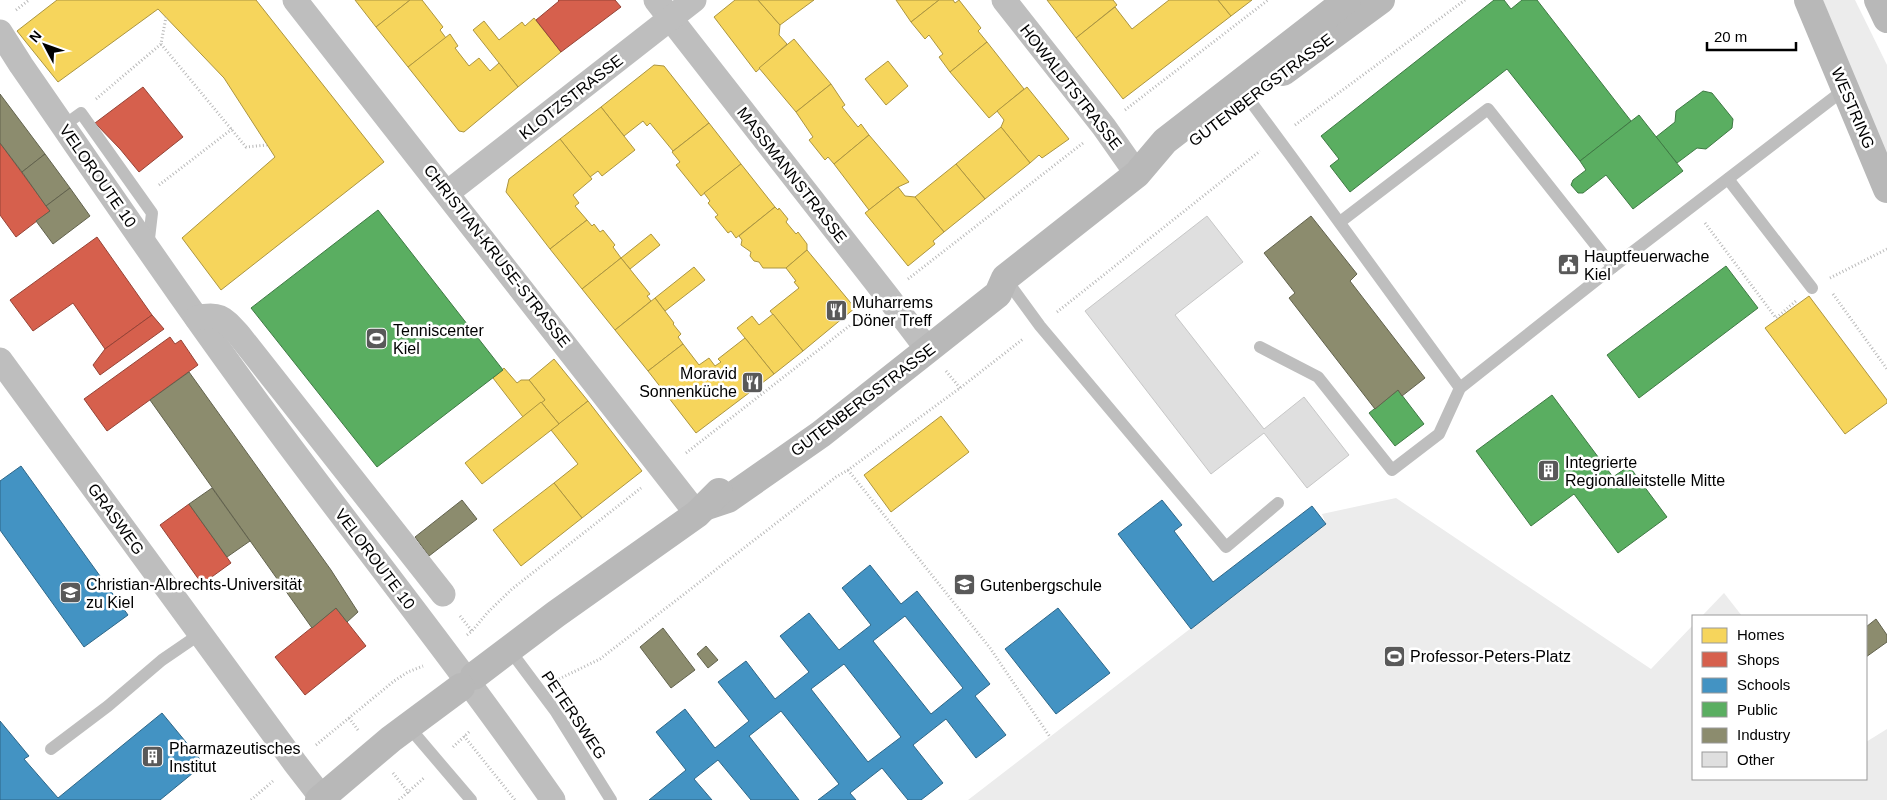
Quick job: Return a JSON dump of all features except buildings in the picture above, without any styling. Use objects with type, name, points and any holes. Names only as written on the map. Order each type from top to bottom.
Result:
[{"type":"main road","name":"WESTRING","points":[[1808,0],[1887,189]]},
{"type":"main road","points":[[1878,0],[1887,19]]},
{"type":"main road","name":"GUTENBERGSTRASSE","points":[[321,799],[408,726],[509,650],[702,510],[728,499],[810,442],[923,343],[998,294],[1005,278],[1137,174],[1176,153],[1248,98],[1360,4]]},
{"type":"main road","name":"GUTENBERGSTRASSE","points":[[1137,174],[1165,140],[1360,4]]},
{"type":"street","name":"CHRISTIAN-KRUSE-STRASSE","points":[[295,0],[664,470],[702,510]]},
{"type":"street","name":"KLOTZSTRASSE","points":[[447,193],[663,9],[694,0]]},
{"type":"street","name":"HOWALDTSTRASSE","points":[[1004,0],[1104,127],[1137,174]]},
{"type":"street","name":"MASSMANNSTRASSE","points":[[663,9],[923,343]]},
{"type":"street","name":"VELOROUTE 10","points":[[0,32],[72,119],[148,247],[197,318],[289,445],[505,731],[553,800]]},
{"type":"street","name":"VELOROUTE 10","points":[[197,318],[210,315],[217,316],[225,320],[239,335],[443,594]]},
{"type":"street","name":"GRASWEG","points":[[0,360],[321,799]]},
{"type":"lane","points":[[1260,347],[1318,377],[1392,470],[1439,434],[1460,388],[1612,267],[1845,89]]},
{"type":"lane","points":[[1248,98],[1460,388]]},
{"type":"lane","points":[[1340,222],[1488,109],[1612,267]]},
{"type":"lane","points":[[72,119],[152,213],[148,247]]},
{"type":"lane","points":[[1728,179],[1812,288]]},
{"type":"lane","points":[[1005,278],[1040,326],[1226,547],[1278,503]]},
{"type":"lane","points":[[51,749],[108,706],[162,660],[200,634]]},
{"type":"lane","name":"PETERSWEG","points":[[509,650],[556,712],[611,800]]},
{"type":"lane","points":[[408,726],[471,800]]},
{"type":"path","points":[[664,470],[1268,0]]},
{"type":"path","points":[[538,688],[600,659],[836,477],[960,388],[1277,138],[1465,0]]},
{"type":"path","points":[[72,119],[160,44],[166,17]]},
{"type":"path","points":[[160,44],[246,147],[267,145]]},
{"type":"path","points":[[142,199],[232,130]]},
{"type":"path","points":[[1830,289],[1887,369]]},
{"type":"path","points":[[848,470],[990,648],[1050,737]]},
{"type":"path","points":[[471,730],[464,736],[515,800]]},
{"type":"path","points":[[399,800],[419,784],[439,761]]},
{"type":"shaded area","points":[[1823,0],[1855,0],[1887,65],[1887,157]]},
{"type":"shaded area","name":"Professor-Peters-Platz","points":[[1396,498],[1651,669],[1692,626],[1692,780],[1867,780],[1867,741],[1887,729],[1887,800],[968,800],[1326,524],[1322,514]]},
{"type":"shaded area","points":[[1724,593],[1741,615],[1703,615]]},
{"type":"place","name":"Hauptfeuerwache Kiel","points":[[1568,265]]},
{"type":"place","name":"Muharrems Döner Treff","points":[[836,311]]},
{"type":"place","name":"Tenniscenter Kiel","points":[[377,339]]},
{"type":"place","name":"Moravid Sonnenküche","points":[[753,382]]},
{"type":"place","name":"Integrierte Regionalleitstelle Mitte","points":[[1549,471]]},
{"type":"place","name":"Gutenbergschule","points":[[964,585]]},
{"type":"place","name":"Christian-Albrechts-Universität zu Kiel","points":[[70,593]]},
{"type":"place","name":"Professor-Peters-Platz","points":[[1394,656]]},
{"type":"place","name":"Pharmazeutisches Institut","points":[[153,757]]}]
